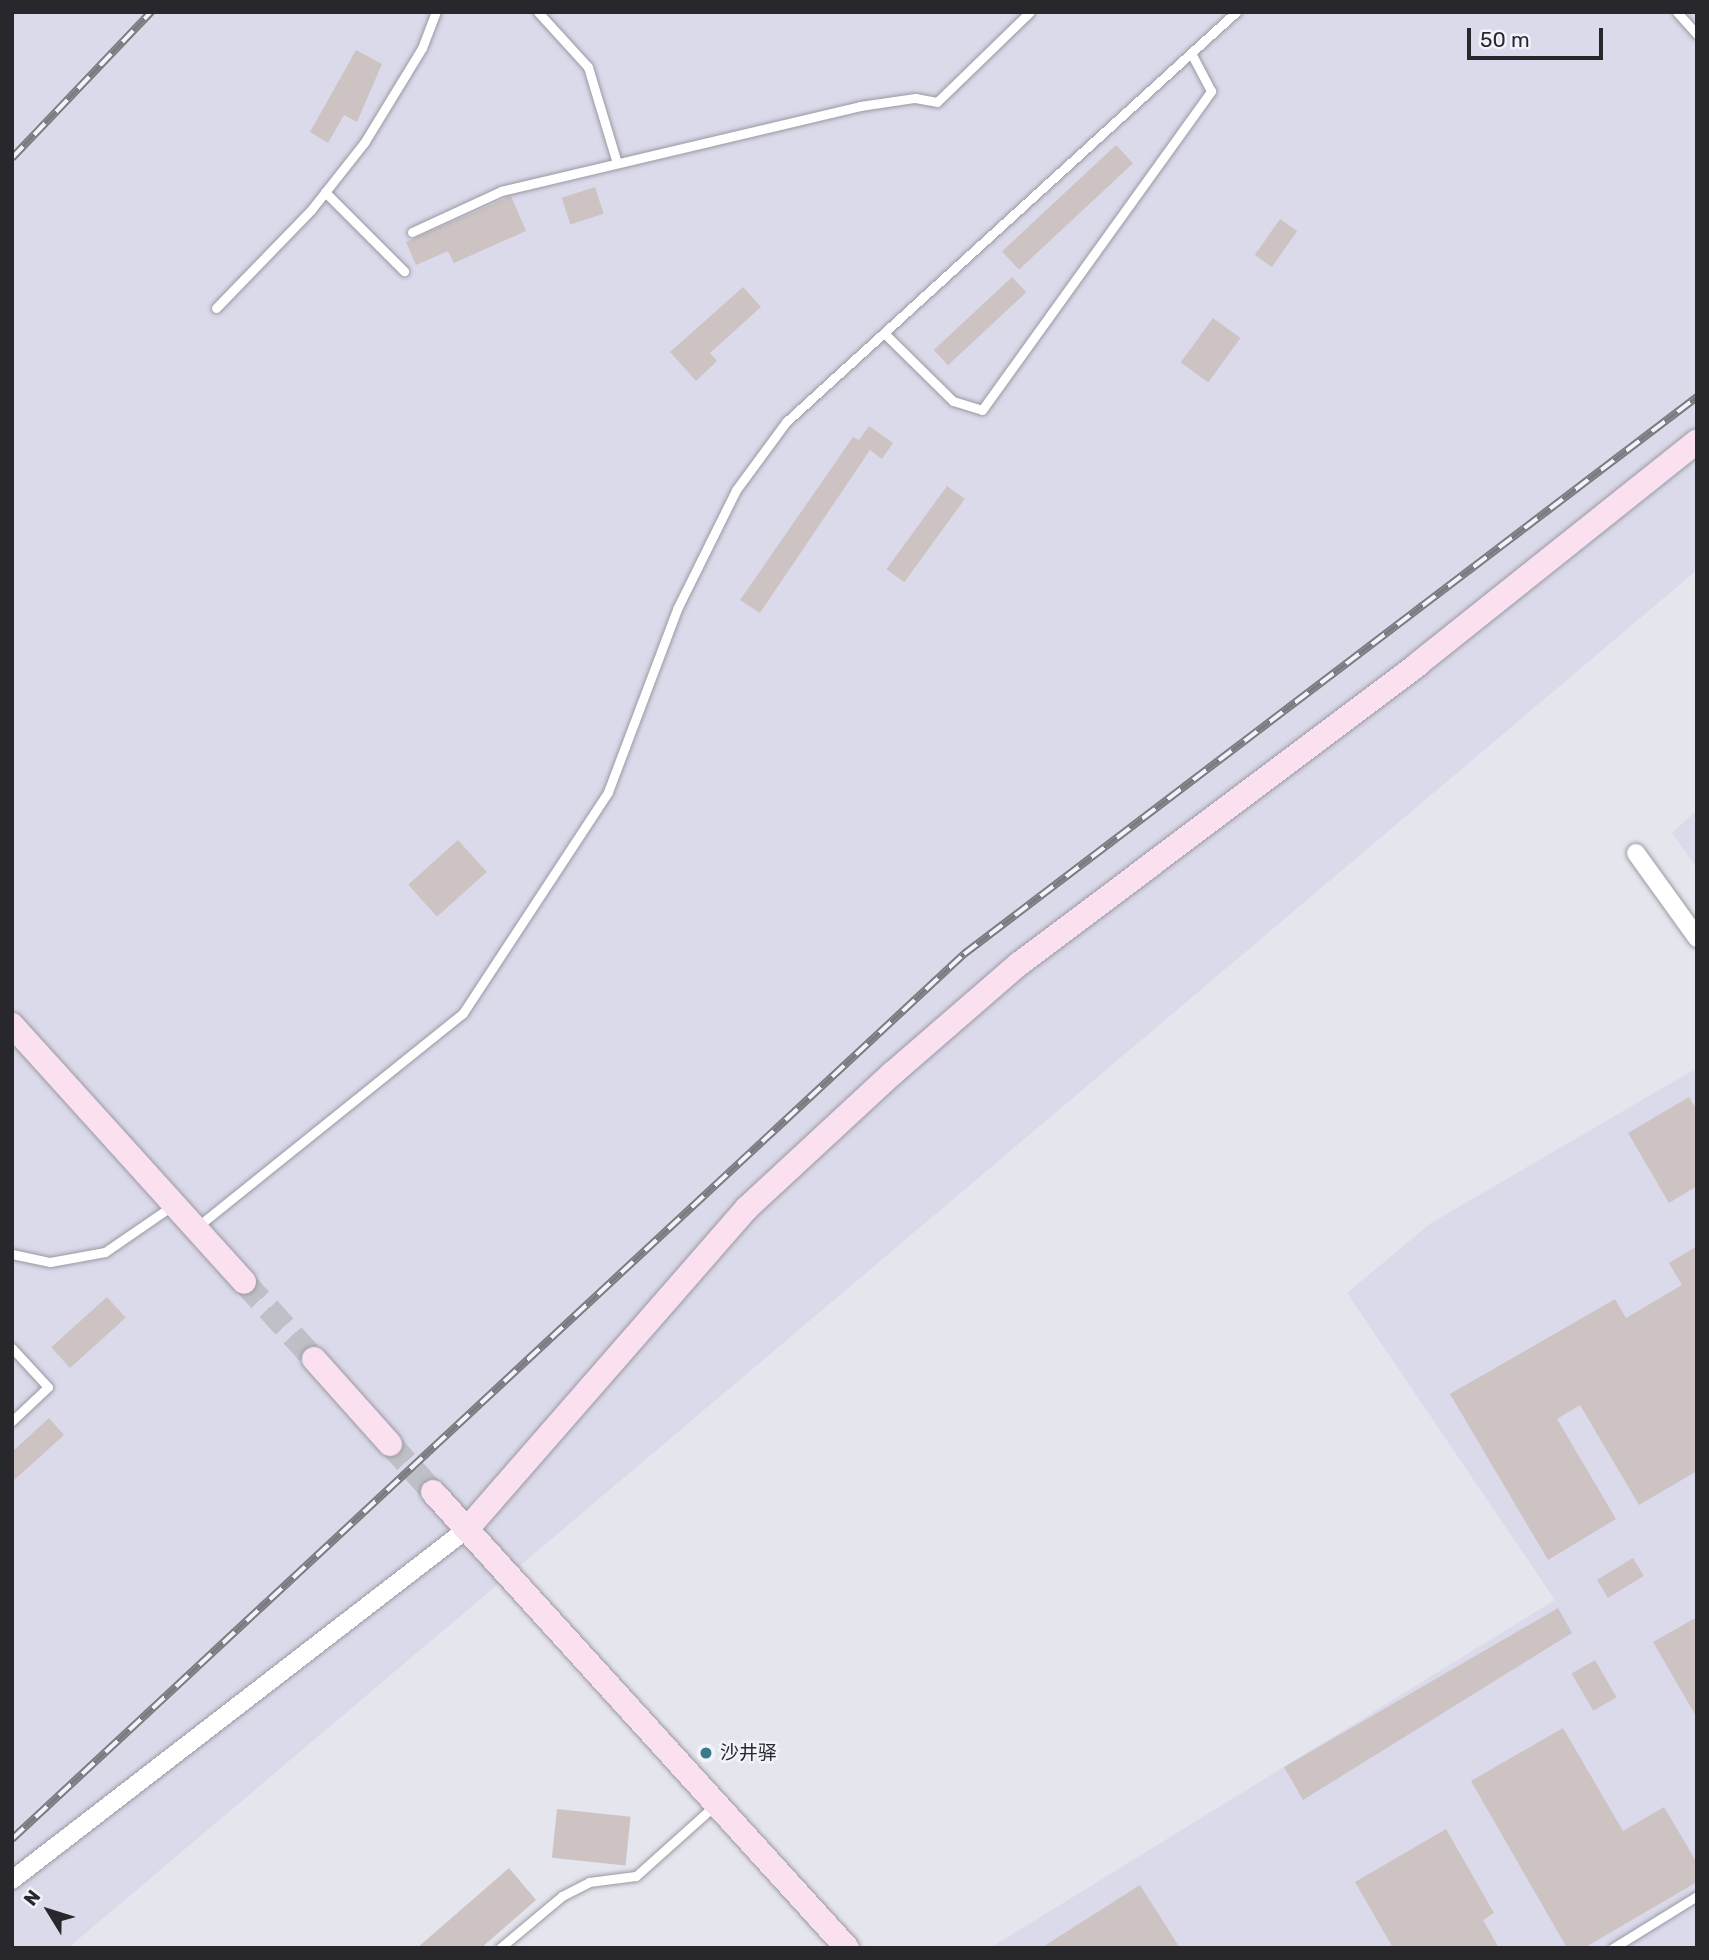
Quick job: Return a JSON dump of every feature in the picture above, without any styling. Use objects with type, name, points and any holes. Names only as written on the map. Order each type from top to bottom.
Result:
[{"type":"street","points":[[12,1880],[467,1529],[747,1208],[893,1073],[1019,964],[1428,656],[1697,441]]},
{"type":"street","points":[[1636,853],[1697,938]]},
{"type":"street","points":[[12,1026],[244,1282]]},
{"type":"street","points":[[314,1359],[390,1444]]},
{"type":"street","points":[[433,1492],[847,1948]]},
{"type":"lane","points":[[216,308],[325,192],[365,143],[422,48],[436,12]]},
{"type":"lane","points":[[538,12],[588,67],[617,163]]},
{"type":"lane","points":[[412,232],[501,191],[860,106],[915,98],[937,102],[1030,12]]},
{"type":"lane","points":[[1678,12],[1697,34]]},
{"type":"lane","points":[[195,1228],[463,1013],[608,792],[677,609],[736,490],[786,422],[1191,53],[1228,15]]},
{"type":"lane","points":[[884,333],[953,401],[982,410],[1211,91],[1191,53]]},
{"type":"lane","points":[[325,192],[404,271]]},
{"type":"lane","points":[[12,1254],[50,1262],[105,1252],[174,1204]]},
{"type":"lane","points":[[12,1348],[48,1387],[12,1421]]},
{"type":"lane","points":[[500,1948],[562,1896],[589,1882],[636,1876],[716,1804]]},
{"type":"lane","points":[[1613,1948],[1697,1896]]},
{"type":"shaded area","points":[[12,12],[1697,12],[1697,570],[68,1948],[12,1948]]},
{"type":"shaded area","points":[[1697,810],[1697,868],[1672,833]]},
{"type":"shaded area","points":[[1697,1068],[1697,1947],[990,1948],[1555,1600],[1347,1293],[1431,1223]]},
{"type":"building","points":[[356,50],[382,64],[357,122],[344,115],[328,143],[310,132]]},
{"type":"building","points":[[1116,145],[1133,163],[1019,270],[1002,251]]},
{"type":"building","points":[[595,187],[604,214],[570,224],[562,198]]},
{"type":"building","points":[[511,196],[526,231],[454,263],[448,251],[416,265],[406,242]]},
{"type":"building","points":[[1280,219],[1297,231],[1272,267],[1255,255]]},
{"type":"building","points":[[1012,277],[1026,292],[948,365],[934,350]]},
{"type":"building","points":[[743,287],[761,307],[710,353],[717,361],[696,381],[670,352]]},
{"type":"building","points":[[1213,318],[1241,338],[1208,382],[1181,362]]},
{"type":"building","points":[[869,426],[893,443],[882,459],[870,450],[760,613],[740,600],[853,437],[859,440]]},
{"type":"building","points":[[947,486],[965,499],[904,582],[886,569]]},
{"type":"building","points":[[458,840],[487,872],[437,917],[408,885]]},
{"type":"building","points":[[1689,1097],[1697,1110],[1697,1186],[1669,1203],[1628,1133]]},
{"type":"building","points":[[1697,1246],[1697,1471],[1639,1505],[1580,1405],[1557,1419],[1616,1519],[1548,1560],[1450,1394],[1615,1299],[1626,1318],[1682,1285],[1669,1263]]},
{"type":"building","points":[[107,1297],[126,1318],[70,1368],[51,1347]]},
{"type":"building","points":[[49,1418],[64,1435],[12,1482],[12,1452]]},
{"type":"building","points":[[1633,1558],[1644,1576],[1608,1598],[1597,1580]]},
{"type":"building","points":[[1558,1608],[1572,1633],[1303,1800],[1284,1767]]},
{"type":"building","points":[[1697,1617],[1697,1718],[1653,1642]]},
{"type":"building","points":[[1595,1660],[1617,1697],[1593,1711],[1572,1674]]},
{"type":"building","points":[[1563,1728],[1623,1831],[1664,1807],[1697,1863],[1697,1882],[1584,1948],[1567,1948],[1471,1781]]},
{"type":"building","points":[[557,1809],[631,1817],[625,1865],[552,1858]]},
{"type":"building","points":[[1446,1829],[1494,1913],[1483,1920],[1499,1948],[1393,1948],[1355,1882]]},
{"type":"building","points":[[509,1868],[536,1900],[481,1948],[417,1948]]},
{"type":"building","points":[[1140,1885],[1180,1948],[1041,1948]]},
{"type":"tunnel","points":[[244,1282],[314,1359]]},
{"type":"tunnel","points":[[390,1444],[433,1492]]},
{"type":"railway","points":[[12,158],[151,12]]},
{"type":"railway","points":[[12,1839],[964,954],[1697,397]]},
{"type":"place","name":"沙井驿","points":[[706,1753]]}]
